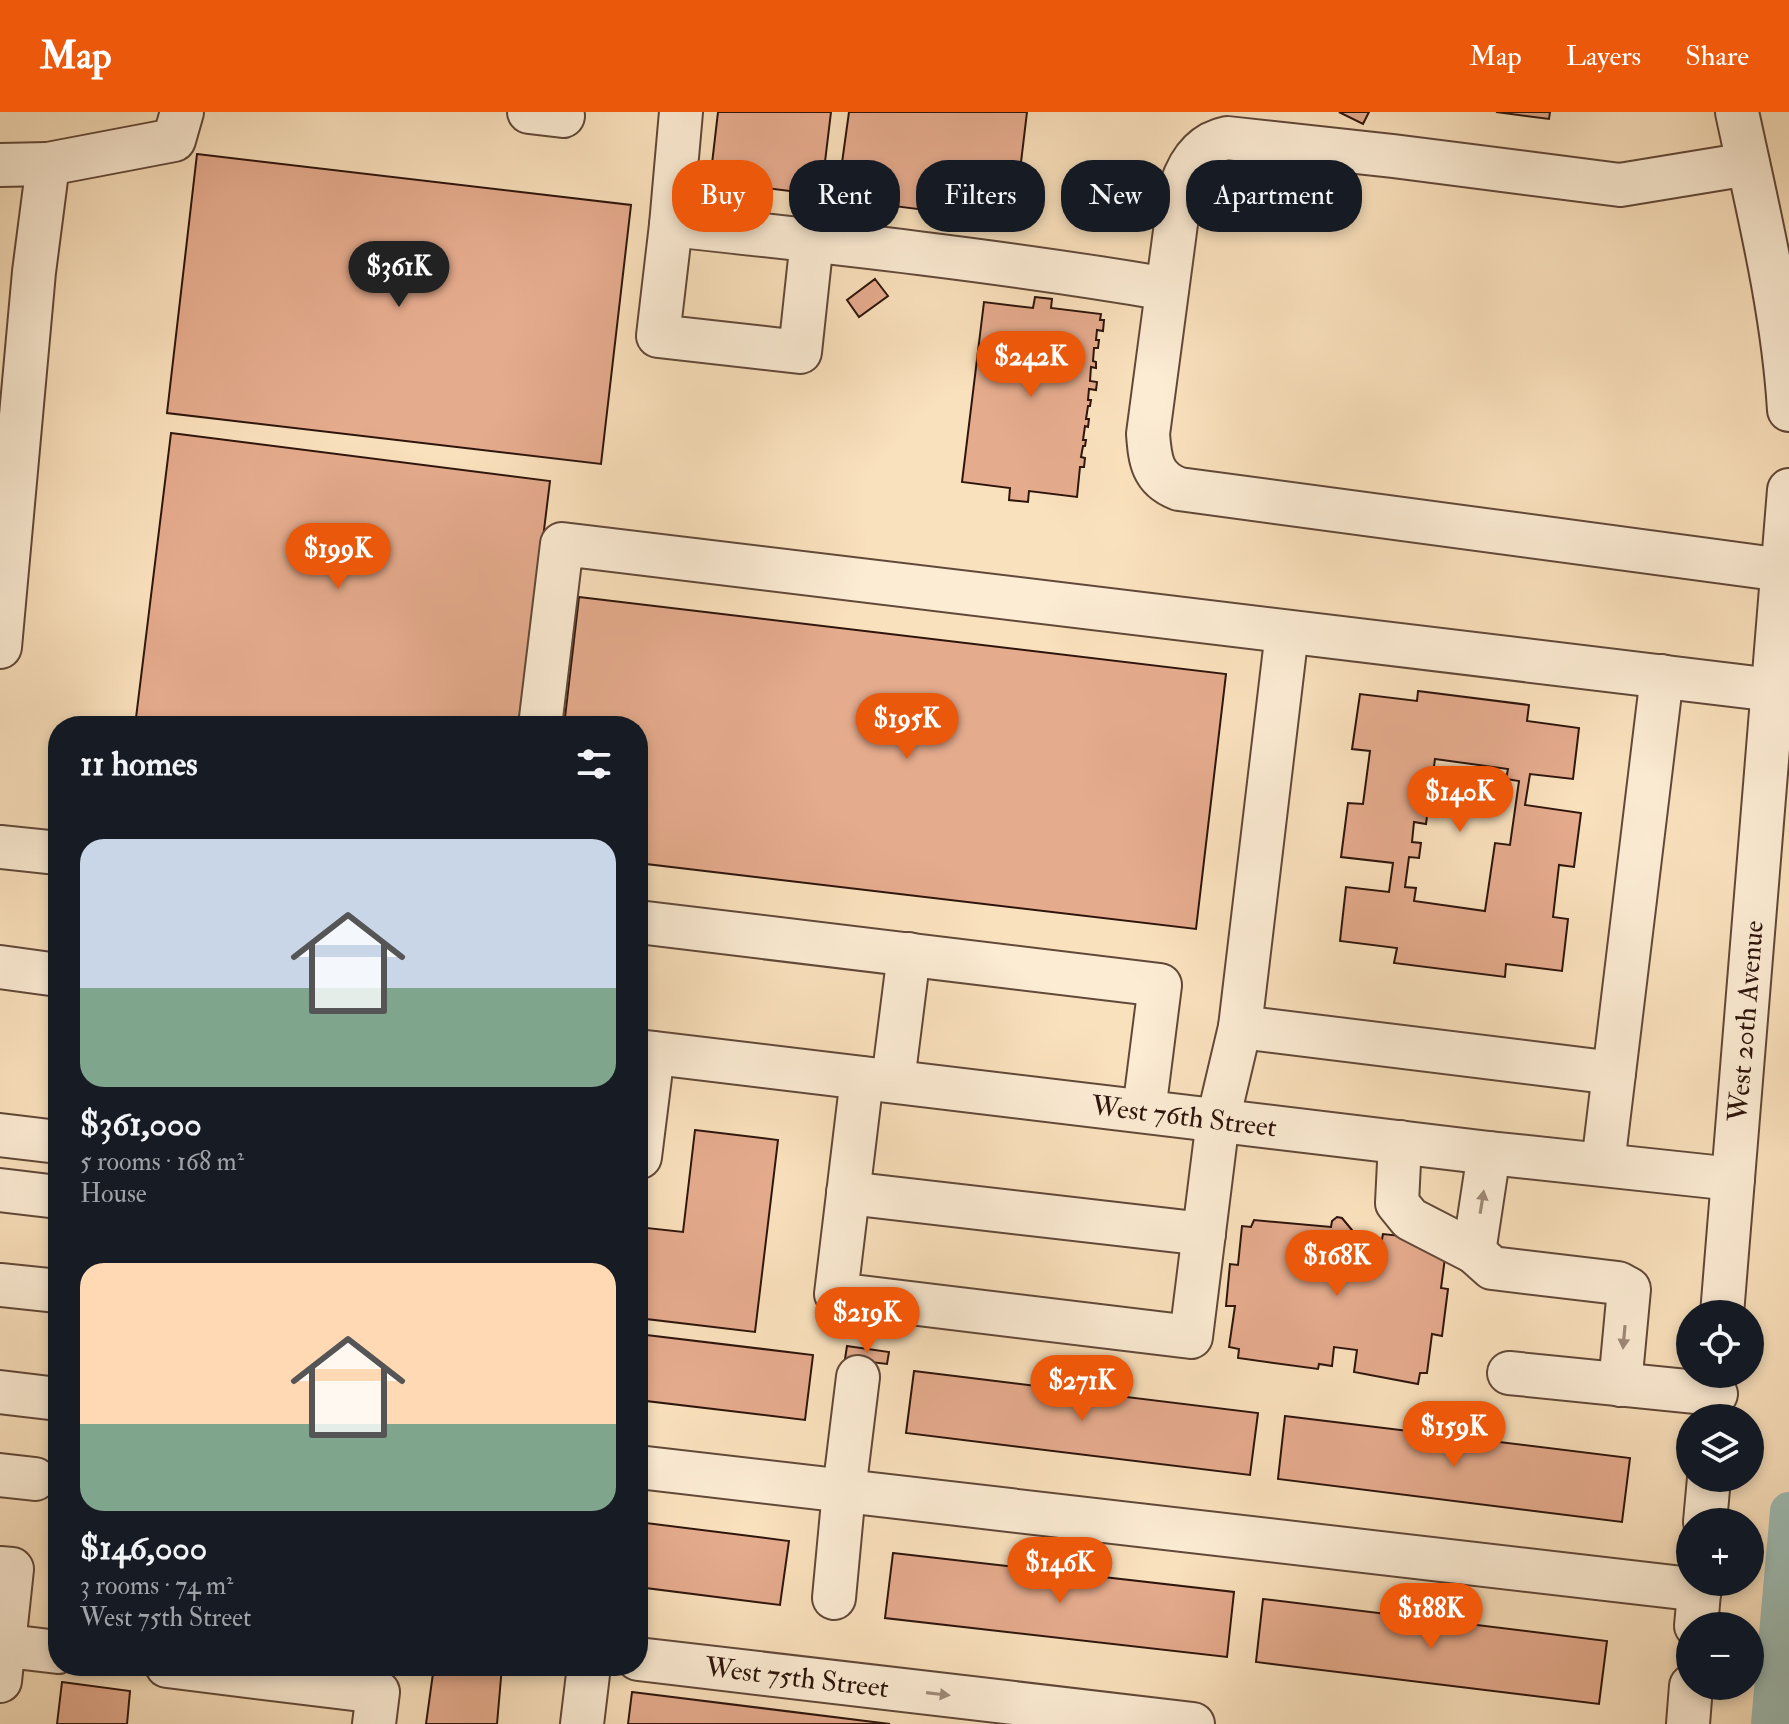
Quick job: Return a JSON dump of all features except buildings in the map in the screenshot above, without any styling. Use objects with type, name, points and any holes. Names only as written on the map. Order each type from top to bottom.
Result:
[{"type":"street","points":[[0,165],[48,164],[174,140],[182,112]]},
{"type":"street","points":[[681,112],[658,336],[800,352],[812,240]]},
{"type":"street","points":[[1737,112],[1777,311],[1789,410]]},
{"type":"street","points":[[1748,164],[1620,185],[1349,151],[1227,138],[1218,140],[1197,154],[1181,186],[1148,434],[1149,449],[1156,472],[1169,486],[1179,489],[1783,570]]},
{"type":"street","points":[[0,647],[17,271],[48,164]]},
{"type":"street","points":[[671,225],[1099,277],[1167,289]]},
{"type":"street","name":"West 20th Avenue","points":[[1723,1300],[1789,490]]},
{"type":"street","points":[[541,716],[562,544],[1773,690]]},
{"type":"street","points":[[909,954],[848,1193],[836,1294],[1191,1337],[1218,1120],[1240,1027],[1287,632]]},
{"type":"street","points":[[1603,1164],[1662,676]]},
{"type":"street","points":[[0,847],[48,852]]},
{"type":"street","points":[[648,923],[1160,985],[1144,1111]]},
{"type":"street","points":[[0,967],[48,974]]},
{"type":"street","points":[[1240,1027],[1614,1073]]},
{"type":"street","name":"West 76th Street","points":[[648,1052],[1489,1153],[1733,1179]]},
{"type":"street","points":[[0,1135],[48,1141]]},
{"type":"street","points":[[1400,1142],[1397,1203],[1410,1219],[1474,1252],[1492,1268],[1618,1283],[1629,1289],[1620,1385]]},
{"type":"street","points":[[1474,1252],[1489,1153]]},
{"type":"street","points":[[0,1190],[48,1196]]},
{"type":"street","points":[[848,1193],[1204,1234]]},
{"type":"street","points":[[0,1285],[48,1290]]},
{"type":"street","points":[[1509,1373],[1715,1395]]},
{"type":"street","points":[[834,1598],[858,1377]]},
{"type":"street","points":[[0,1392],[48,1398]]},
{"type":"street","points":[[648,1468],[1699,1599]]},
{"type":"street","points":[[0,1568],[12,1569],[1,1657],[48,1653]]},
{"type":"street","name":"West 75th Street","points":[[648,1660],[1193,1724]]},
{"type":"street","points":[[248,1676],[378,1692],[374,1724]]},
{"type":"street","points":[[582,1724],[588,1676]]},
{"type":"street","points":[[1688,1724],[1690,1700]]},
{"type":"waterway","points":[[1770,1724],[1789,1511]]}]
